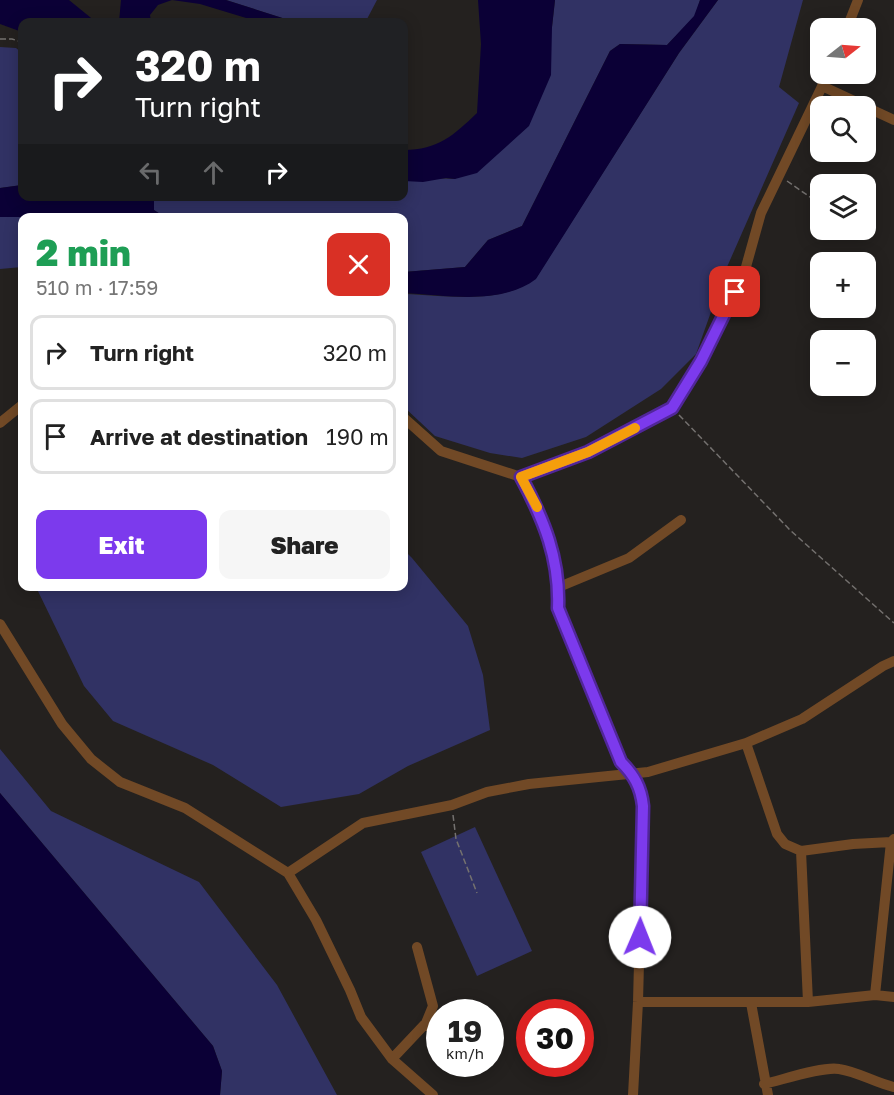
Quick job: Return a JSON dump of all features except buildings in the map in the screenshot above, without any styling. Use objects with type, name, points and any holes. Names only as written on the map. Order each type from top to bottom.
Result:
[{"type":"street","points":[[851,18],[858,0]]},
{"type":"street","points":[[408,422],[441,451],[521,477],[588,452],[672,408],[701,361],[744,274],[761,213],[822,86],[842,96]]},
{"type":"street","points":[[876,112],[894,120]]},
{"type":"street","points":[[0,423],[18,408]]},
{"type":"street","points":[[521,477],[542,517],[559,587],[558,608],[621,762],[632,774],[641,792],[643,806],[638,1002],[633,1095]]},
{"type":"street","points":[[559,587],[629,558],[681,520]]},
{"type":"street","points":[[0,624],[62,724],[91,759],[120,782],[184,808],[288,873],[316,920],[361,1017],[392,1059],[433,1095]]},
{"type":"street","points":[[288,873],[363,823],[452,805],[487,792],[518,786],[648,772],[746,743],[802,719],[883,666],[894,662]]},
{"type":"street","points":[[746,743],[777,834],[785,844],[801,851],[892,840],[875,995]]},
{"type":"street","points":[[801,851],[808,1002]]},
{"type":"street","points":[[417,947],[431,999]]},
{"type":"street","points":[[638,1002],[808,1002],[875,995],[894,997]]},
{"type":"street","points":[[751,1003],[766,1090],[836,1068],[882,1085],[894,1087]]},
{"type":"street","points":[[392,1059],[426,1023]]},
{"type":"path","points":[[0,39],[18,41]]},
{"type":"path","points":[[779,175],[810,197]]},
{"type":"path","points":[[672,408],[790,530],[894,623]]},
{"type":"path","points":[[452,805],[456,839],[477,893]]},
{"type":"shaded area","points":[[0,0],[69,0],[91,18],[18,18],[18,31],[0,24]]},
{"type":"shaded area","points":[[121,0],[172,0],[158,5],[150,15],[150,18],[119,18]]},
{"type":"shaded area","points":[[172,0],[226,0],[282,18],[246,18],[200,4]]},
{"type":"shaded area","points":[[226,0],[377,0],[368,18],[282,18]]},
{"type":"shaded area","points":[[478,0],[555,0],[551,75],[529,126],[477,173],[455,179],[408,181],[408,150],[427,147],[445,140],[477,113],[481,44]]},
{"type":"shaded area","points":[[555,0],[700,0],[695,16],[667,45],[620,44],[610,51],[522,226],[488,240],[465,267],[408,272],[408,213],[158,213],[154,210],[154,201],[408,201],[408,181],[455,179],[552,27]]},
{"type":"shaded area","points":[[700,0],[718,0],[679,53],[536,279],[506,293],[489,296],[455,297],[408,293],[408,272],[465,267],[488,240],[522,226],[610,51],[620,44],[667,45],[694,16]]},
{"type":"shaded area","points":[[718,0],[803,0],[779,87],[799,103],[727,267],[696,354],[661,389],[586,437],[522,458],[490,453],[435,436],[408,411],[408,294],[489,296],[522,287],[536,278],[679,53]]},
{"type":"shaded area","points":[[0,47],[18,50],[18,186],[0,188]]},
{"type":"shaded area","points":[[18,186],[18,201],[154,201],[154,210],[159,213],[18,213],[18,217],[0,217],[0,188]]},
{"type":"shaded area","points":[[0,217],[18,217],[18,267],[0,269]]},
{"type":"shaded area","points":[[408,554],[468,626],[483,675],[490,730],[408,766],[359,794],[281,807],[213,765],[113,721],[84,686],[38,591],[408,591]]},
{"type":"shaded area","points":[[0,749],[51,811],[199,882],[277,985],[337,1095],[220,1095],[222,1071],[213,1046],[0,793]]},
{"type":"shaded area","points":[[0,793],[213,1046],[222,1071],[220,1095],[0,1095]]},
{"type":"shaded area","points":[[475,827],[532,951],[477,976],[421,852]]},
{"type":"slow traffic","points":[[537,507],[521,477],[588,452],[635,428]]},
{"type":"route","points":[[640,937],[643,806],[641,792],[632,774],[621,762],[558,608],[559,587],[542,517],[521,477],[588,452],[672,408],[701,361],[735,292]]}]
